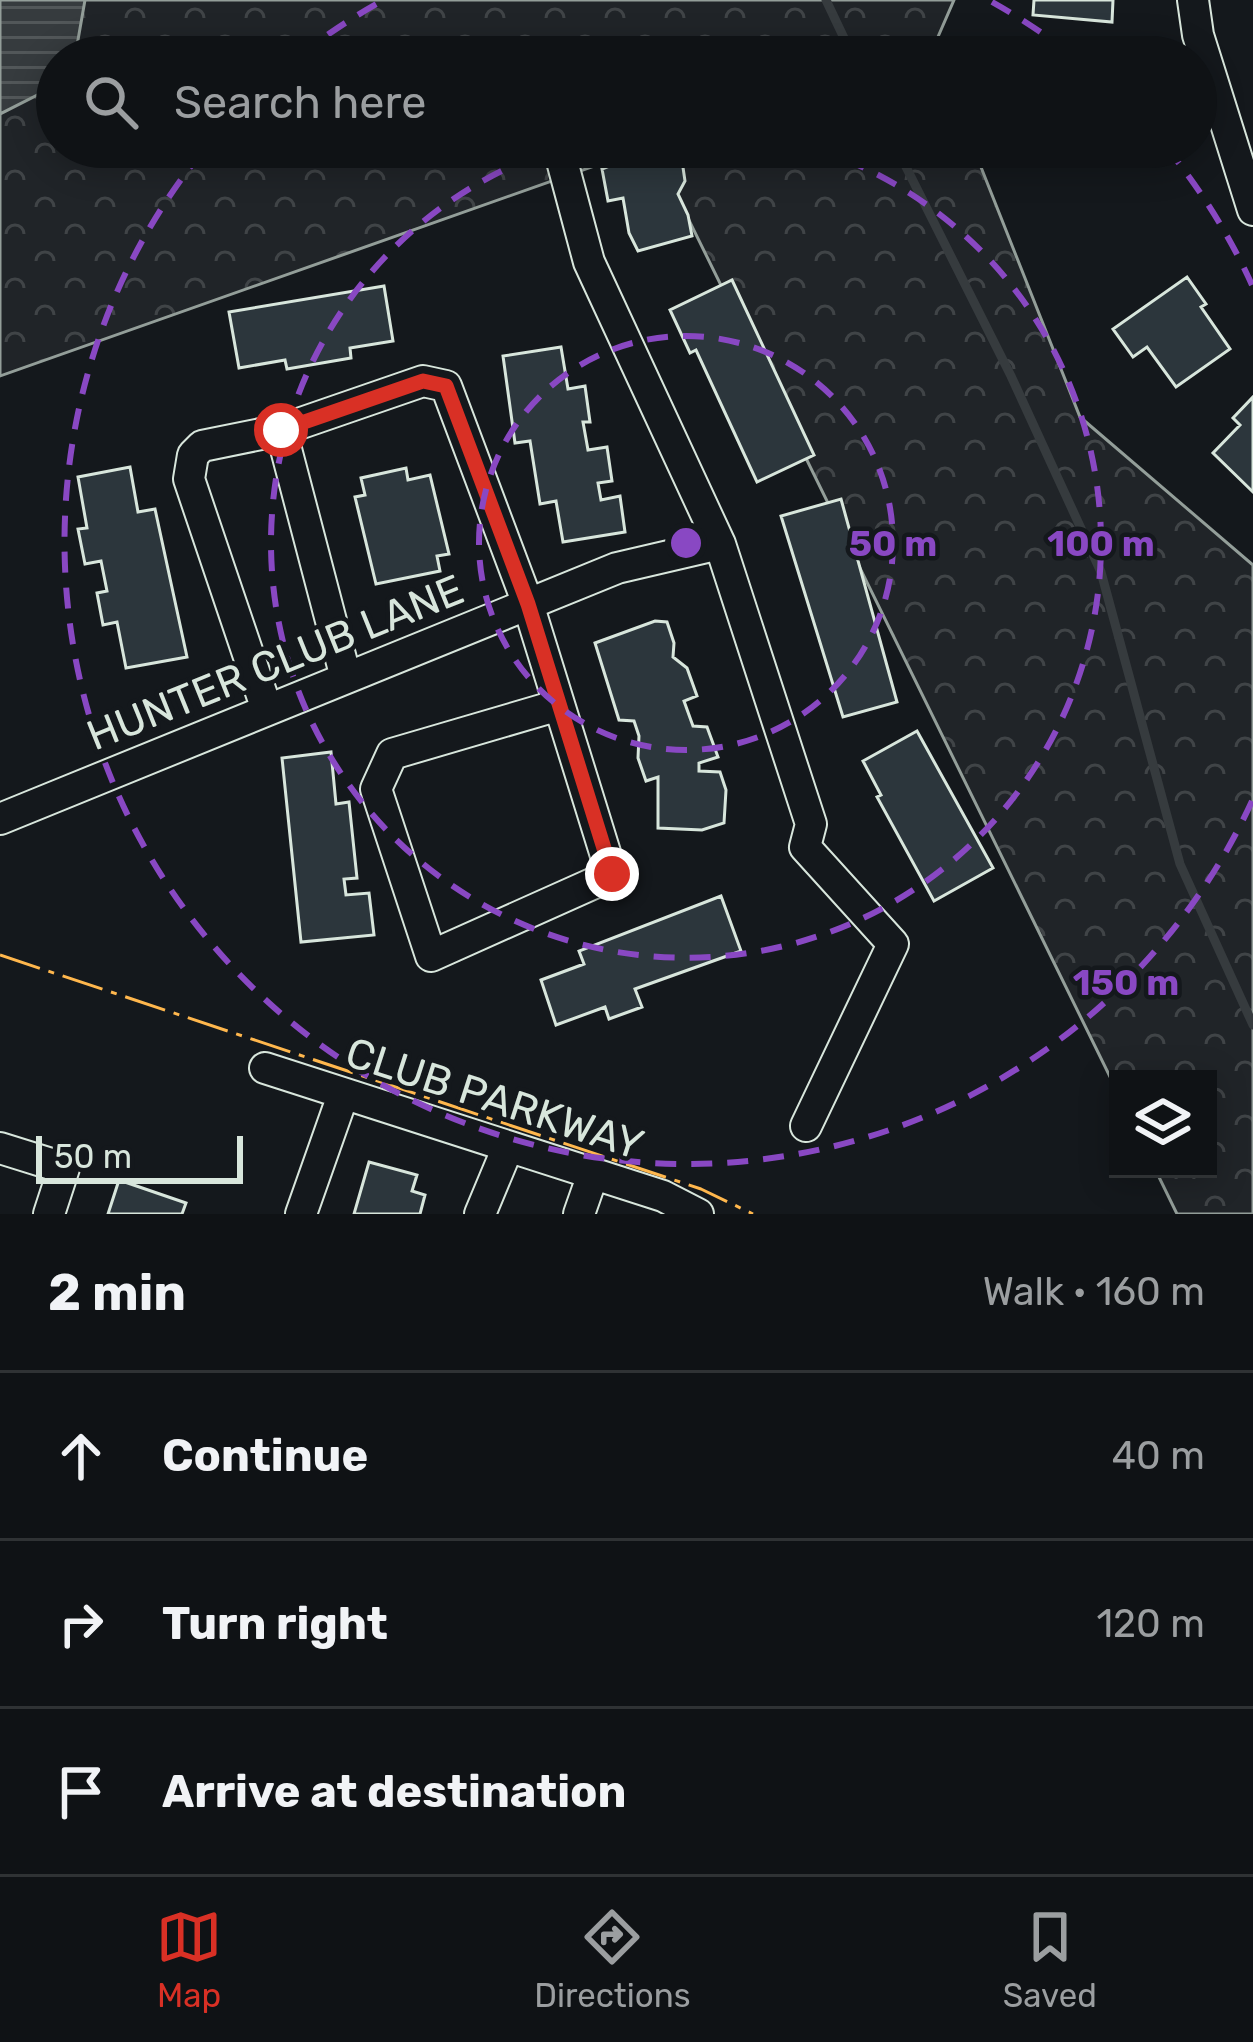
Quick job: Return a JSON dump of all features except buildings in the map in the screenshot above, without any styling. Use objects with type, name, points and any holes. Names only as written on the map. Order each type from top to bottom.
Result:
[{"type":"street","points":[[1193,0],[1198,36]]},
{"type":"street","points":[[1217,95],[1253,210]]},
{"type":"street","points":[[564,168],[589,262],[720,544],[811,824],[805,847],[893,944],[806,1126]]},
{"type":"street","points":[[268,710],[188,478],[193,455],[202,446],[281,430],[423,381],[446,386],[528,604],[612,874],[431,956],[376,789],[392,754],[559,705]]},
{"type":"street","points":[[281,430],[346,678]]},
{"type":"street","name":"HUNTER CLUB LANE","points":[[0,819],[617,568],[720,544]]},
{"type":"street","name":"CLUB PARKWAY","points":[[265,1068],[663,1196],[698,1214]]},
{"type":"street","points":[[301,1214],[343,1095]]},
{"type":"street","points":[[480,1214],[508,1147]]},
{"type":"street","points":[[0,1148],[64,1168],[49,1214]]},
{"type":"street","points":[[579,1214],[593,1174]]},
{"type":"green space","points":[[0,0],[954,0],[938,36],[36,36],[36,168],[589,168],[0,376]]},
{"type":"green space","points":[[663,168],[981,168],[1080,417],[1253,565],[1253,1214],[1177,1214],[1159,1178],[1217,1178],[1217,1070],[1109,1070],[1109,1075]]},
{"type":"shaded area","points":[[0,0],[85,0],[79,36],[36,36],[36,96],[0,114]]},
{"type":"waterway","points":[[826,0],[843,36]]},
{"type":"waterway","points":[[907,168],[1011,376],[1101,572],[1180,864],[1253,1025]]},
{"type":"power","points":[[0,955],[701,1189],[753,1214]]},
{"type":"route","points":[[281,430],[423,381],[446,386],[528,604],[612,874]]}]
